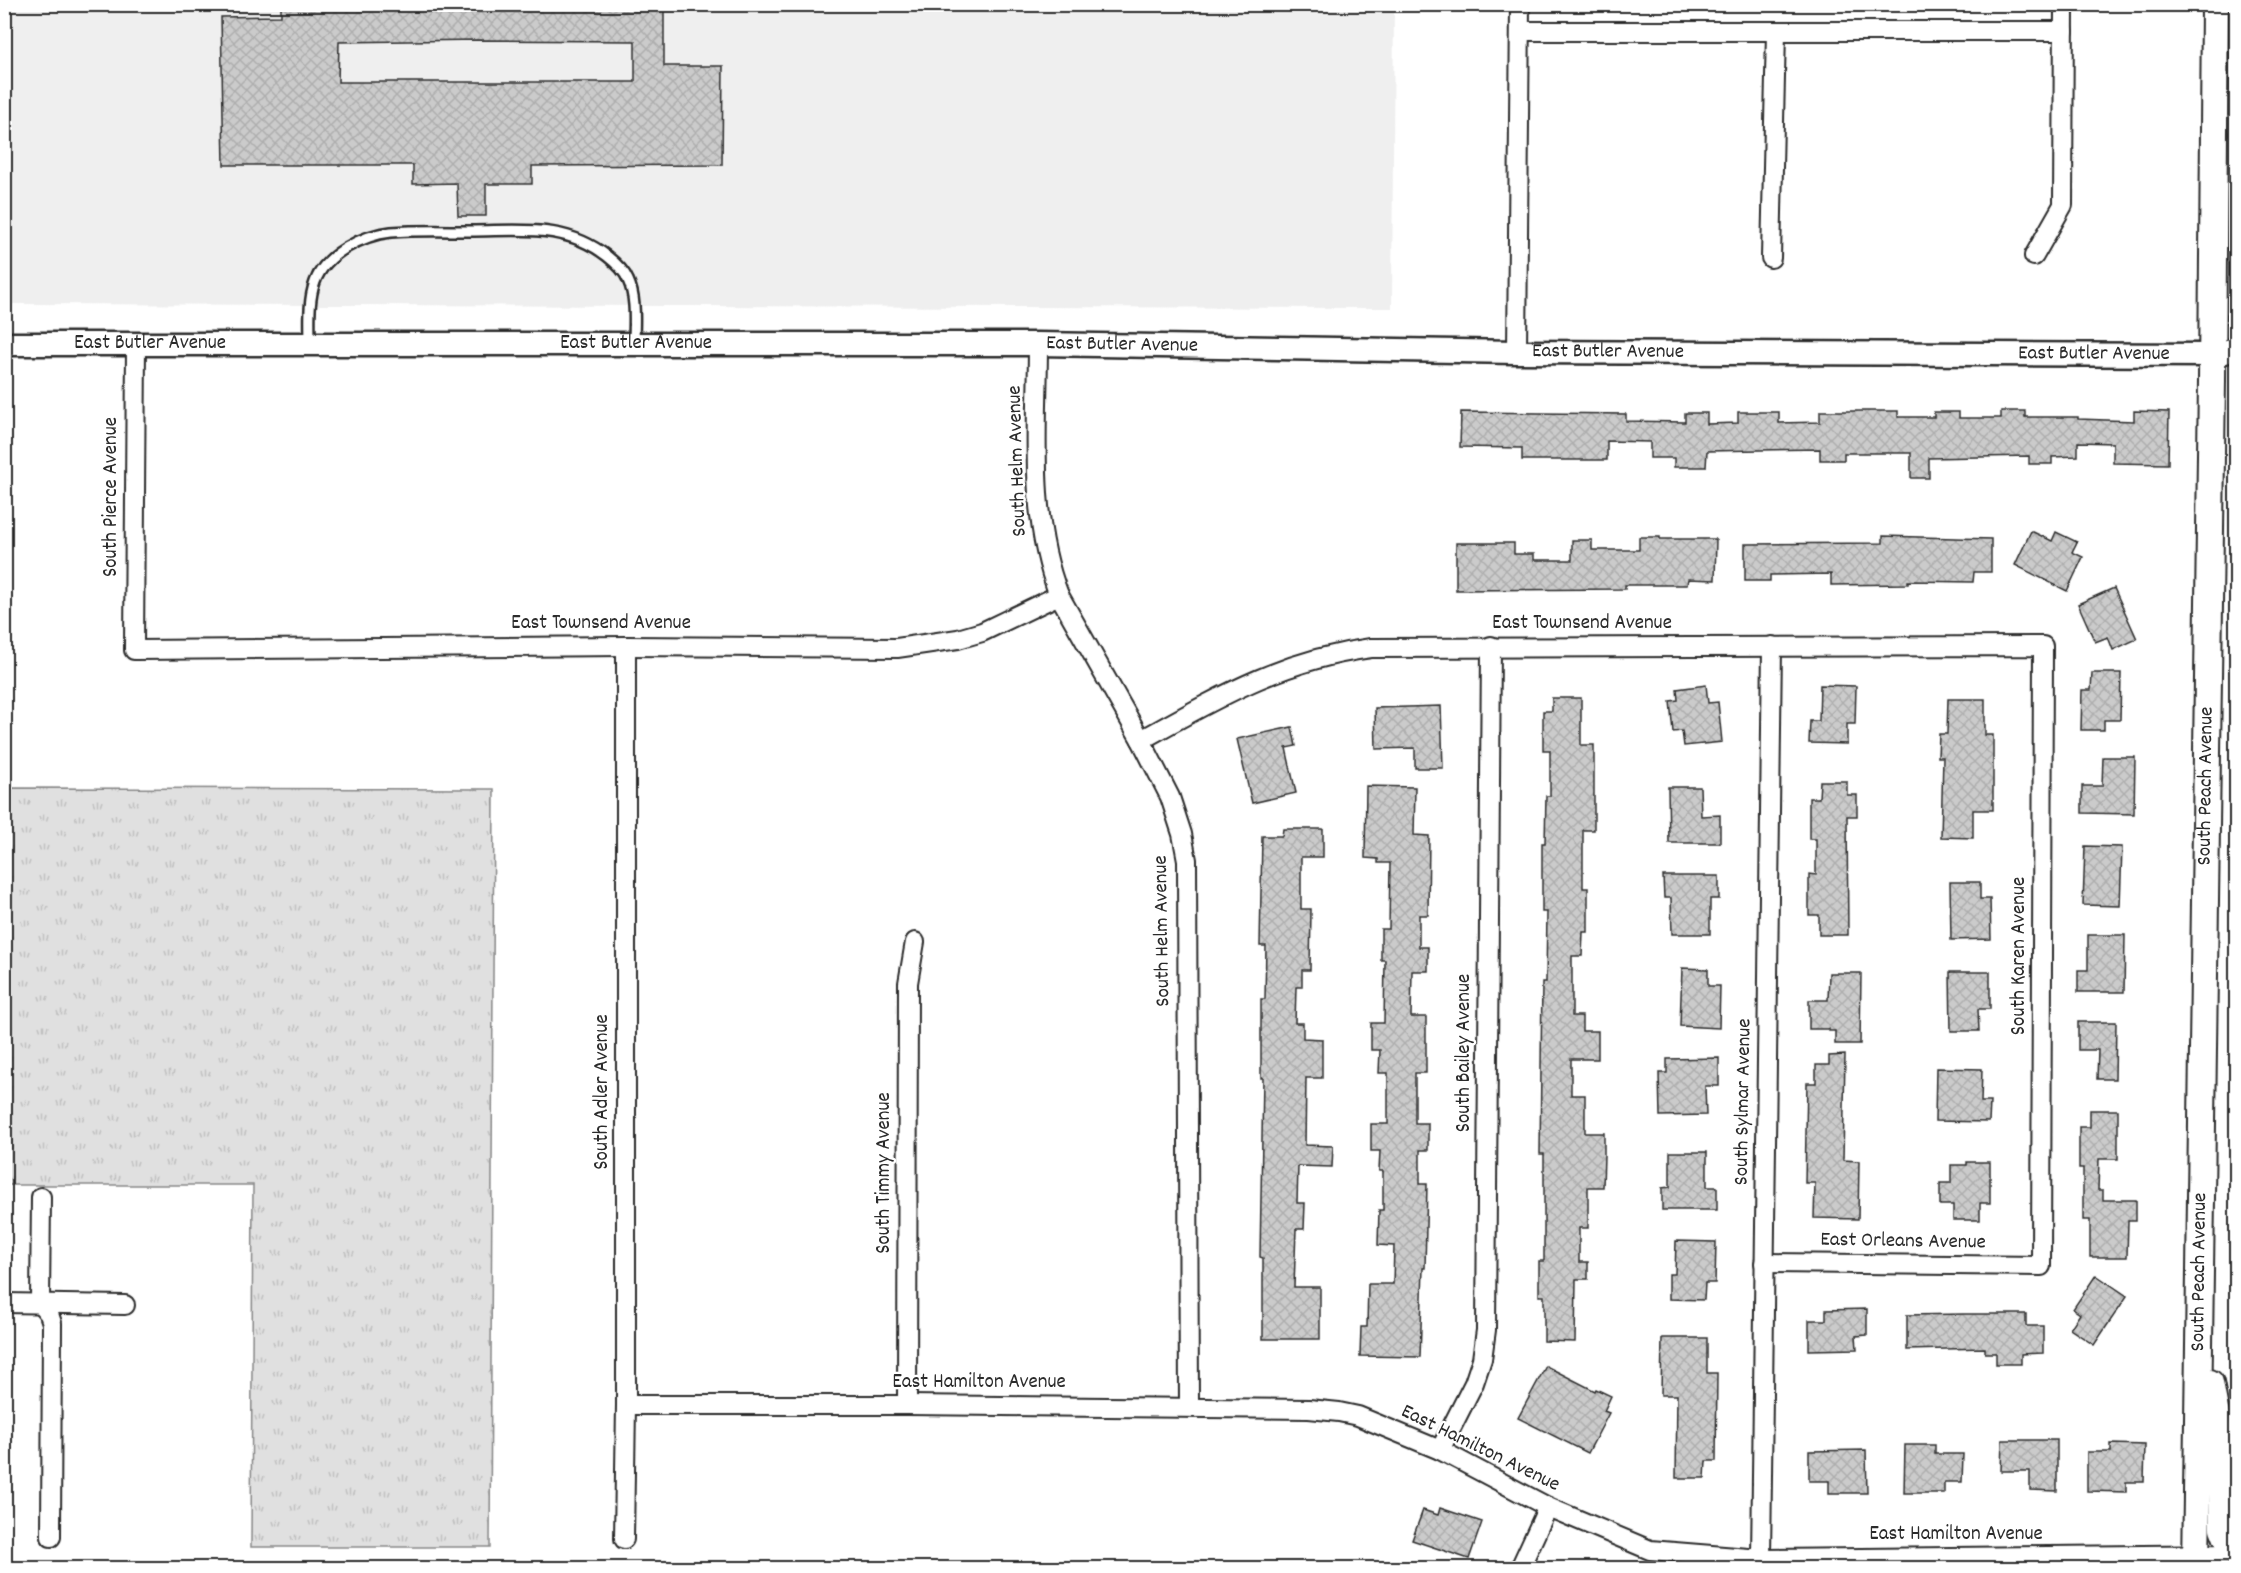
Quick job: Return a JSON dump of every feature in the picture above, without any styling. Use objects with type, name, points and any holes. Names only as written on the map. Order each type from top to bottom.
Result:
[{"type":"main road","name":"South Peach Avenue","points":[[2196,1562],[2201,1239],[2225,352],[2215,4]]},
{"type":"main road","points":[[2201,1239],[2208,1291],[2210,1383],[2223,1454],[2223,1528],[2227,1538],[2236,1548]]},
{"type":"street","points":[[1517,352],[1520,4]]},
{"type":"street","points":[[2034,256],[2063,206],[2064,4]]},
{"type":"street","points":[[1520,31],[2064,31]]},
{"type":"street","points":[[1771,258],[1776,31]]},
{"type":"street","name":"East Butler Avenue","points":[[4,344],[1038,344],[1517,352],[2225,352]]},
{"type":"street","name":"South Pierce Avenue","points":[[134,650],[136,344]]},
{"type":"street","name":"South Helm Avenue","points":[[1038,344],[1038,505],[1044,550],[1059,596],[1141,740],[1170,797],[1179,824],[1186,860],[1189,1406]]},
{"type":"street","name":"East Townsend Avenue","points":[[134,650],[626,645],[897,648],[927,645],[982,632],[1059,596]]},
{"type":"street","name":"South Adler Avenue","points":[[624,1539],[626,645]]},
{"type":"street","name":"South Sylmar Avenue","points":[[1761,1559],[1773,645]]},
{"type":"street","name":"East Townsend Avenue","points":[[1141,740],[1233,689],[1301,662],[1349,650],[1491,646],[2043,645]]},
{"type":"street","name":"South Karen Avenue","points":[[2041,1266],[2043,645]]},
{"type":"street","name":"South Bailey Avenue","points":[[1440,1449],[1474,1383],[1482,1359],[1486,1330],[1491,646]]},
{"type":"street","name":"South Timmy Avenue","points":[[907,1405],[908,983],[915,942]]},
{"type":"street","points":[[41,1197],[40,1303],[49,1314],[52,1323],[51,1537]]},
{"type":"street","name":"East Orleans Avenue","points":[[1764,1263],[2041,1266]]},
{"type":"street","points":[[4,1303],[125,1305]]},
{"type":"street","name":"East Hamilton Avenue","points":[[626,1405],[1189,1406],[1309,1409],[1358,1416],[1440,1449],[1548,1507],[1650,1550],[1761,1559],[2032,1563],[2196,1562],[2236,1554]]},
{"type":"street","points":[[1520,1569],[1548,1507]]},
{"type":"lane","points":[[309,344],[315,280],[330,261],[352,245],[391,231],[532,231],[574,236],[598,249],[618,265],[632,290],[634,344]]},
{"type":"shaded area","points":[[5,5],[1394,5],[1392,308],[5,304]]},
{"type":"green space","points":[[5,788],[494,789],[490,1547],[251,1547],[253,1185],[5,1185]]},
{"type":"building","points":[[281,4],[664,4],[664,66],[723,66],[722,165],[532,166],[532,184],[486,184],[486,216],[458,216],[457,183],[413,184],[413,165],[224,165],[221,17],[281,16]],"holes":[[[635,41],[635,82],[338,82],[339,42]]]},
{"type":"building","points":[[1820,411],[1898,411],[1898,417],[1934,417],[1934,412],[1959,412],[1959,418],[2001,418],[2001,411],[2025,411],[2025,417],[2078,417],[2078,419],[2134,421],[2134,411],[2169,412],[2168,464],[2113,463],[2113,443],[2078,442],[2078,456],[2052,457],[2052,464],[2029,464],[2029,456],[1929,458],[1929,478],[1911,478],[1911,453],[1844,453],[1844,460],[1820,460],[1820,449],[1707,451],[1706,467],[1674,467],[1674,458],[1650,458],[1650,442],[1607,441],[1607,460],[1522,460],[1522,448],[1460,447],[1461,412],[1626,414],[1626,421],[1685,422],[1685,413],[1707,413],[1707,424],[1738,423],[1738,412],[1779,412],[1779,423],[1820,422]]},
{"type":"building","points":[[2031,531],[2052,541],[2056,532],[2077,542],[2072,552],[2083,557],[2067,591],[2015,565]]},
{"type":"building","points":[[1883,536],[1991,539],[1991,572],[1974,572],[1973,582],[1908,581],[1908,584],[1831,585],[1831,574],[1770,575],[1770,581],[1745,581],[1745,544],[1883,543]]},
{"type":"building","points":[[1639,537],[1716,539],[1715,580],[1688,579],[1687,585],[1625,585],[1625,589],[1456,590],[1456,543],[1514,543],[1514,554],[1534,554],[1534,560],[1572,560],[1572,540],[1592,540],[1592,550],[1639,550]]},
{"type":"building","points":[[2114,588],[2137,639],[2113,650],[2108,637],[2095,642],[2078,604]]},
{"type":"building","points":[[2092,673],[2121,673],[2120,720],[2104,720],[2104,730],[2081,730],[2082,690],[2091,690]]},
{"type":"building","points":[[1706,685],[1708,703],[1718,702],[1722,742],[1684,746],[1682,731],[1673,732],[1670,701],[1678,700],[1677,689]]},
{"type":"building","points":[[1820,685],[1856,686],[1855,724],[1847,724],[1847,744],[1809,743],[1810,721],[1819,721]]},
{"type":"building","points":[[1552,698],[1581,698],[1581,745],[1594,745],[1594,830],[1583,830],[1583,888],[1588,888],[1588,932],[1583,932],[1582,956],[1572,956],[1572,1016],[1582,1016],[1582,1031],[1598,1031],[1598,1059],[1571,1059],[1571,1095],[1585,1095],[1585,1133],[1604,1133],[1603,1187],[1588,1187],[1588,1228],[1579,1228],[1579,1262],[1588,1262],[1588,1279],[1576,1279],[1575,1342],[1544,1341],[1544,1296],[1539,1296],[1539,1261],[1544,1261],[1544,1154],[1540,1154],[1542,982],[1546,982],[1547,912],[1542,912],[1542,843],[1545,843],[1546,796],[1550,796],[1550,750],[1543,750],[1543,711],[1552,711]]},
{"type":"building","points":[[1948,699],[1985,699],[1985,735],[1993,735],[1993,810],[1973,810],[1973,838],[1941,837],[1943,757],[1938,757],[1939,734],[1947,734]]},
{"type":"building","points":[[1441,706],[1443,768],[1415,768],[1415,748],[1376,749],[1375,708]]},
{"type":"building","points":[[1292,727],[1296,746],[1286,748],[1296,793],[1252,803],[1237,739]]},
{"type":"building","points":[[2103,757],[2135,757],[2134,814],[2082,813],[2082,786],[2102,786]]},
{"type":"building","points":[[1820,781],[1847,781],[1847,795],[1857,795],[1857,816],[1847,816],[1848,935],[1819,935],[1819,915],[1809,915],[1809,874],[1816,875],[1816,839],[1809,839],[1809,798],[1819,798]]},
{"type":"building","points":[[1366,786],[1415,787],[1414,835],[1429,836],[1428,915],[1419,915],[1419,947],[1428,947],[1428,971],[1412,971],[1411,1017],[1426,1017],[1426,1073],[1415,1073],[1415,1123],[1428,1123],[1428,1150],[1420,1150],[1420,1184],[1427,1184],[1420,1357],[1360,1356],[1361,1327],[1367,1327],[1368,1284],[1393,1284],[1394,1246],[1378,1245],[1379,1210],[1383,1210],[1383,1171],[1379,1171],[1380,1151],[1371,1151],[1371,1124],[1388,1124],[1388,1073],[1379,1073],[1380,1050],[1371,1050],[1371,1023],[1384,1023],[1385,960],[1381,960],[1381,929],[1389,929],[1390,863],[1378,863],[1378,859],[1365,858]]},
{"type":"building","points":[[1668,787],[1700,787],[1701,816],[1720,815],[1720,843],[1669,843]]},
{"type":"building","points":[[1283,829],[1323,829],[1323,857],[1301,857],[1301,909],[1311,909],[1310,970],[1302,970],[1302,987],[1296,987],[1295,1023],[1303,1023],[1303,1038],[1322,1039],[1322,1078],[1306,1078],[1305,1145],[1333,1146],[1332,1167],[1298,1166],[1297,1203],[1305,1203],[1304,1229],[1296,1229],[1294,1287],[1320,1287],[1320,1339],[1263,1339],[1263,1258],[1260,1257],[1263,1078],[1261,1078],[1261,999],[1265,999],[1266,946],[1260,946],[1262,836],[1282,836]]},
{"type":"building","points":[[2085,846],[2122,847],[2120,906],[2083,905]]},
{"type":"building","points":[[1663,876],[1719,876],[1719,899],[1710,899],[1710,934],[1672,934],[1671,898],[1664,898]]},
{"type":"building","points":[[1950,882],[1980,882],[1980,899],[1990,899],[1991,939],[1951,940]]},
{"type":"building","points":[[2088,935],[2125,935],[2124,992],[2078,992],[2078,970],[2088,970]]},
{"type":"building","points":[[1682,968],[1708,969],[1708,986],[1720,986],[1719,1028],[1680,1026]]},
{"type":"building","points":[[1950,972],[1990,972],[1990,1009],[1978,1009],[1979,1031],[1951,1031]]},
{"type":"building","points":[[1829,973],[1861,973],[1860,1044],[1835,1044],[1835,1031],[1809,1029],[1809,1000],[1828,1000]]},
{"type":"building","points":[[2078,1022],[2116,1022],[2115,1079],[2097,1079],[2098,1050],[2078,1050]]},
{"type":"building","points":[[1845,1055],[1843,1160],[1859,1161],[1858,1219],[1814,1218],[1815,1183],[1805,1183],[1807,1083],[1816,1083],[1816,1065],[1829,1065],[1829,1056]]},
{"type":"building","points":[[1719,1058],[1719,1086],[1705,1086],[1706,1115],[1660,1116],[1659,1073],[1667,1073],[1667,1059]]},
{"type":"building","points":[[1936,1068],[1982,1069],[1981,1102],[1990,1102],[1989,1122],[1935,1121]]},
{"type":"building","points":[[2090,1110],[2118,1110],[2118,1159],[2099,1159],[2098,1190],[2103,1190],[2103,1200],[2136,1200],[2136,1221],[2128,1221],[2127,1257],[2090,1257],[2090,1220],[2083,1220],[2083,1168],[2079,1168],[2079,1127],[2090,1127]]},
{"type":"building","points":[[1670,1152],[1707,1152],[1707,1187],[1717,1187],[1717,1210],[1662,1210],[1662,1188],[1670,1187]]},
{"type":"building","points":[[1967,1162],[1990,1162],[1990,1203],[1980,1203],[1980,1220],[1953,1220],[1953,1205],[1940,1205],[1940,1183],[1951,1183],[1951,1165],[1967,1165]]},
{"type":"building","points":[[1676,1241],[1716,1242],[1715,1283],[1705,1283],[1704,1300],[1669,1299],[1669,1274],[1675,1274]]},
{"type":"building","points":[[2096,1275],[2127,1296],[2094,1345],[2070,1329],[2080,1314],[2073,1309]]},
{"type":"building","points":[[1867,1309],[1867,1335],[1856,1336],[1857,1349],[1809,1350],[1809,1320],[1826,1320],[1826,1310]]},
{"type":"building","points":[[2026,1314],[2026,1326],[2043,1326],[2043,1353],[2021,1354],[2021,1364],[1996,1364],[1996,1353],[1985,1353],[1985,1348],[1907,1350],[1907,1315]]},
{"type":"building","points":[[1662,1338],[1707,1338],[1707,1373],[1717,1373],[1716,1461],[1706,1461],[1705,1478],[1676,1478],[1677,1395],[1661,1395]]},
{"type":"building","points":[[1546,1366],[1595,1391],[1596,1389],[1611,1396],[1604,1411],[1609,1413],[1588,1453],[1518,1418]]},
{"type":"building","points":[[2002,1440],[2057,1440],[2057,1491],[2030,1490],[2030,1471],[2001,1471]]},
{"type":"building","points":[[2111,1444],[2145,1445],[2144,1482],[2126,1482],[2126,1492],[2087,1491],[2087,1452],[2111,1452]]},
{"type":"building","points":[[1905,1445],[1935,1445],[1935,1454],[1963,1454],[1962,1482],[1944,1482],[1944,1493],[1904,1493]]},
{"type":"building","points":[[1866,1450],[1867,1493],[1829,1493],[1829,1481],[1809,1481],[1809,1451]]},
{"type":"building","points":[[1440,1508],[1482,1522],[1469,1559],[1412,1540],[1423,1510],[1438,1515]]}]
